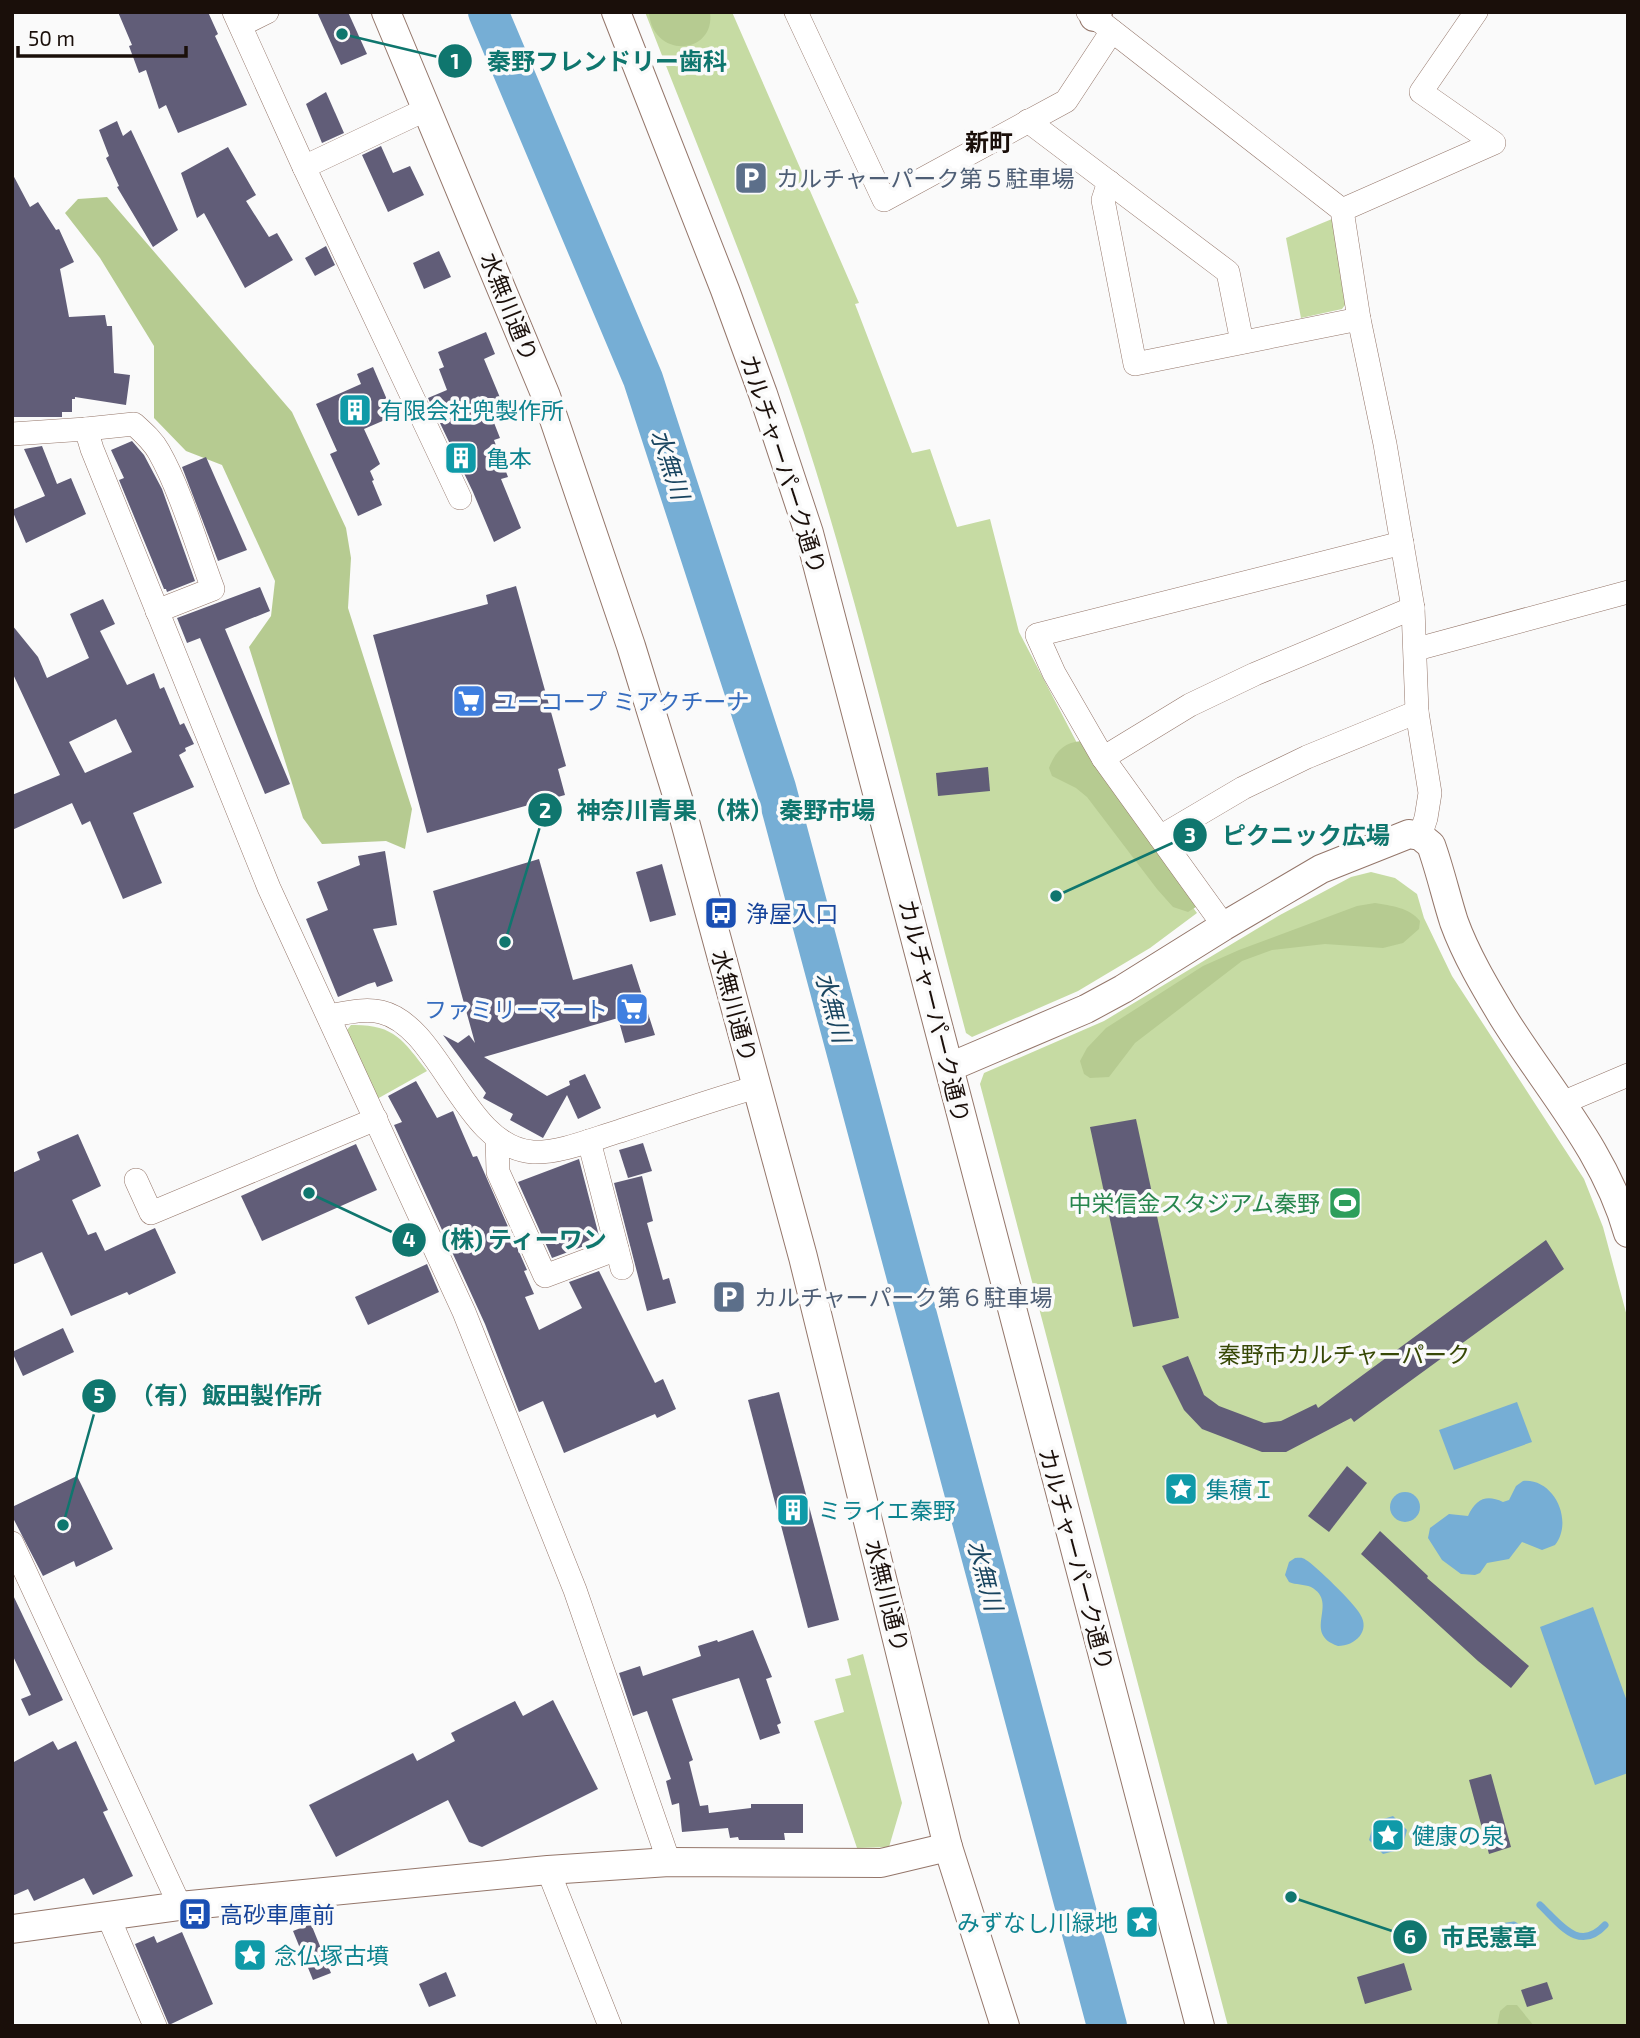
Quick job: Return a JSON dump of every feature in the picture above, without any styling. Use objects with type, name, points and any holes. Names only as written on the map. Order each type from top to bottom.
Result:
[{"type":"street","points":[[267,12],[237,19],[303,167],[460,498]]},
{"type":"street","name":"水無川通り","points":[[386,12],[546,396],[627,633],[684,818],[817,1311],[948,1847],[1005,2026]]},
{"type":"street","name":"カルチャーパーク通り","points":[[616,12],[735,316],[809,533],[1200,2026]]},
{"type":"street","points":[[796,12],[884,200],[1066,101],[1098,18],[1342,210],[1359,319],[1378,407],[1413,608],[1417,649],[1417,712],[1430,793],[1420,836]]},
{"type":"street","points":[[1342,210],[1494,143],[1421,92],[1476,12]]},
{"type":"street","points":[[303,167],[428,109]]},
{"type":"street","points":[[1028,121],[1228,272],[1242,342]]},
{"type":"street","points":[[1109,182],[1103,200],[1135,364],[1359,319]]},
{"type":"street","points":[[12,434],[134,424],[145,434],[159,452],[213,589],[157,611]]},
{"type":"street","points":[[86,429],[269,888],[464,1312],[575,1590],[669,1862]]},
{"type":"street","points":[[1224,926],[1103,758],[1054,673],[1037,635],[1402,543]]},
{"type":"street","points":[[1417,649],[1628,592]]},
{"type":"street","points":[[1103,758],[1191,705],[1255,674],[1413,608]]},
{"type":"street","points":[[1160,837],[1243,788],[1307,757],[1417,712]]},
{"type":"street","points":[[950,1067],[1086,1009],[1321,869],[1396,837],[1409,834],[1420,836],[1431,845],[1454,922],[1467,952],[1504,1018],[1562,1103],[1610,1182],[1627,1228]]},
{"type":"street","points":[[329,1016],[359,1011],[381,1012],[395,1017],[418,1037],[477,1118],[497,1139],[514,1149],[534,1152],[589,1141],[757,1087]]},
{"type":"street","points":[[1562,1103],[1628,1075]]},
{"type":"street","points":[[136,1180],[151,1213],[376,1119]]},
{"type":"street","points":[[497,1139],[498,1172],[545,1276],[619,1259],[589,1141]]},
{"type":"street","points":[[12,1543],[180,1906]]},
{"type":"street","points":[[12,1929],[180,1906],[548,1870],[669,1862],[881,1863],[948,1847]]},
{"type":"street","points":[[548,1870],[610,2026]]},
{"type":"street","points":[[108,1916],[155,2026]]},
{"type":"green space","points":[[645,12],[732,12],[859,303],[855,304],[912,453],[930,449],[957,527],[990,519],[1019,632],[1089,766],[1197,913],[1150,948],[1078,991],[972,1037],[966,1033],[875,681],[816,471],[756,297]]},
{"type":"green space","points":[[649,12],[710,12],[709,26],[703,37],[694,44],[671,44],[661,38],[653,28]]},
{"type":"green space","points":[[107,197],[292,412],[346,528],[351,558],[348,608],[412,809],[405,849],[386,841],[322,844],[303,818],[249,647],[271,616],[275,581],[222,465],[186,451],[154,418],[154,346],[100,258],[65,213],[78,199]]},
{"type":"green space","points":[[1332,219],[1348,301],[1342,309],[1301,318],[1286,238]]},
{"type":"green space","points":[[1082,741],[1197,899],[1196,907],[1188,912],[1173,907],[1087,797],[1052,776],[1049,768],[1057,753],[1070,743]]},
{"type":"green space","name":"秦野市カルチャーパーク","points":[[1371,872],[1395,878],[1417,894],[1424,918],[1452,976],[1584,1179],[1603,1227],[1628,1320],[1628,2026],[1228,2026],[980,1084],[984,1073],[1104,1021],[1280,915],[1351,877]]},
{"type":"green space","points":[[1375,903],[1411,913],[1420,921],[1419,929],[1403,943],[1383,948],[1325,944],[1272,950],[1242,961],[1135,1043],[1109,1077],[1090,1078],[1084,1074],[1080,1061],[1087,1048],[1106,1028],[1203,966],[1357,906]]},
{"type":"green space","points":[[351,1025],[366,1025],[388,1031],[404,1043],[427,1071],[377,1099],[347,1030]]},
{"type":"green space","points":[[863,1654],[902,1803],[889,1847],[857,1848],[814,1721],[844,1712],[835,1679],[851,1675],[847,1659]]},
{"type":"green space","points":[[1507,2005],[1517,2005],[1534,2026],[1497,2026],[1500,2011]]},
{"type":"water","points":[[1517,1402],[1532,1442],[1454,1470],[1439,1430]]},
{"type":"water","points":[[1523,1481],[1544,1486],[1558,1503],[1562,1524],[1555,1545],[1542,1550],[1522,1542],[1509,1559],[1487,1563],[1480,1573],[1475,1575],[1461,1574],[1442,1560],[1428,1538],[1430,1528],[1449,1514],[1468,1516],[1478,1502],[1487,1498],[1503,1502],[1509,1500],[1516,1486]]},
{"type":"water","points":[[1405,1492],[1416,1496],[1420,1507],[1416,1518],[1405,1522],[1394,1518],[1390,1507],[1394,1496]]},
{"type":"water","points":[[1295,1558],[1303,1558],[1311,1563],[1357,1609],[1364,1626],[1355,1640],[1338,1646],[1322,1634],[1323,1609],[1319,1594],[1311,1587],[1289,1582],[1285,1575],[1289,1562]]},
{"type":"water","points":[[1593,1607],[1628,1704],[1628,1773],[1595,1785],[1540,1627]]},
{"type":"water","points":[[1393,1816],[1407,1830],[1402,1849],[1383,1854],[1369,1840],[1374,1822]]},
{"type":"building","points":[[118,12],[208,12],[218,34],[215,36],[247,105],[178,133],[166,105],[159,109],[146,70],[139,73],[129,46],[132,45]]},
{"type":"building","points":[[317,12],[348,12],[367,54],[341,65]]},
{"type":"building","points":[[326,92],[344,133],[322,143],[306,104]]},
{"type":"building","points":[[117,121],[123,136],[131,130],[178,230],[153,247],[117,187],[119,186],[106,158],[109,156],[99,130]]},
{"type":"building","points":[[381,146],[393,173],[410,166],[424,195],[388,212],[362,155]]},
{"type":"building","points":[[228,147],[256,195],[246,201],[269,237],[277,233],[293,260],[245,288],[204,213],[197,218],[181,173]]},
{"type":"building","points":[[12,173],[30,207],[38,202],[56,230],[59,229],[74,262],[60,269],[69,317],[105,315],[107,326],[112,326],[114,373],[130,375],[126,405],[75,397],[72,399],[72,412],[62,412],[62,417],[12,417]]},
{"type":"building","points":[[326,246],[335,265],[315,276],[305,258]]},
{"type":"building","points":[[439,251],[451,277],[424,289],[413,263]]},
{"type":"building","points":[[486,332],[495,354],[484,359],[501,400],[487,405],[500,438],[494,440],[508,477],[501,479],[521,528],[494,542],[428,398],[447,390],[439,369],[444,367],[438,352]]},
{"type":"building","points":[[373,367],[394,416],[364,429],[380,464],[370,471],[382,505],[358,516],[330,454],[337,451],[316,404],[361,384],[357,374]]},
{"type":"building","points":[[132,441],[144,455],[162,489],[195,581],[167,592],[119,480],[124,478],[111,450]]},
{"type":"building","points":[[42,446],[57,484],[71,478],[86,514],[26,543],[12,510],[45,496],[24,449]]},
{"type":"building","points":[[206,457],[247,550],[218,561],[182,467]]},
{"type":"building","name":"ユーコープ ミアクチーナ","points":[[516,586],[566,766],[558,769],[565,795],[427,833],[373,635],[488,604],[486,595]]},
{"type":"building","points":[[260,587],[270,611],[225,629],[290,784],[265,794],[200,638],[187,643],[177,618]]},
{"type":"building","points":[[103,599],[115,624],[100,631],[127,685],[154,673],[160,689],[164,687],[180,725],[184,723],[194,744],[179,755],[194,787],[133,813],[162,883],[123,899],[90,821],[82,825],[72,803],[12,830],[12,795],[60,775],[12,672],[12,625],[38,657],[47,678],[89,658],[70,614]],"holes":[[[116,719],[132,752],[85,773],[69,742]]]},
{"type":"building","points":[[988,767],[990,791],[938,796],[936,773]]},
{"type":"building","points":[[385,851],[397,925],[373,929],[393,981],[377,987],[375,982],[368,984],[338,997],[306,919],[328,910],[317,882],[360,865],[358,856]]},
{"type":"building","points":[[539,859],[573,980],[632,964],[655,1035],[625,1043],[618,1018],[484,1057],[547,1096],[585,1074],[601,1108],[578,1119],[567,1095],[543,1138],[510,1120],[513,1114],[483,1098],[486,1093],[443,1035],[458,1043],[469,1035],[475,1043],[433,891]]},
{"type":"building","points":[[662,864],[676,915],[650,922],[636,872]]},
{"type":"building","points":[[416,1081],[437,1118],[453,1111],[473,1157],[477,1156],[527,1270],[524,1271],[534,1294],[525,1297],[539,1330],[582,1308],[569,1282],[599,1271],[655,1383],[663,1379],[676,1409],[657,1418],[655,1414],[564,1453],[543,1401],[519,1412],[485,1324],[394,1125],[402,1122],[388,1096]]},
{"type":"building","points":[[1136,1119],[1179,1318],[1133,1327],[1090,1127]]},
{"type":"building","points":[[78,1134],[101,1186],[72,1200],[88,1235],[96,1232],[105,1251],[155,1228],[176,1273],[129,1295],[127,1292],[71,1316],[42,1252],[12,1265],[12,1173],[40,1160],[37,1152]]},
{"type":"building","points":[[643,1143],[652,1171],[628,1178],[619,1150]]},
{"type":"building","points":[[356,1144],[377,1190],[262,1241],[241,1196]]},
{"type":"building","points":[[579,1159],[599,1236],[585,1242],[587,1245],[552,1258],[518,1182]]},
{"type":"building","points":[[642,1176],[653,1221],[647,1223],[663,1280],[669,1278],[676,1303],[647,1311],[614,1183]]},
{"type":"building","points":[[1546,1240],[1564,1269],[1354,1422],[1351,1418],[1286,1452],[1262,1452],[1202,1429],[1184,1410],[1162,1366],[1188,1356],[1204,1395],[1219,1406],[1264,1423],[1281,1421],[1316,1404],[1318,1408]]},
{"type":"building","points":[[427,1264],[439,1292],[368,1325],[355,1297]]},
{"type":"building","points":[[63,1328],[74,1352],[23,1376],[12,1352]]},
{"type":"building","name":"ミライエ秦野","points":[[779,1392],[839,1620],[808,1628],[748,1400]]},
{"type":"building","points":[[1347,1466],[1367,1483],[1329,1532],[1308,1516]]},
{"type":"building","points":[[77,1476],[113,1549],[76,1567],[74,1561],[43,1576],[12,1516],[12,1507]]},
{"type":"building","points":[[1380,1531],[1428,1576],[1427,1578],[1529,1666],[1511,1688],[1361,1554]]},
{"type":"building","points":[[12,1593],[63,1700],[29,1716],[21,1699],[31,1695],[12,1654]]},
{"type":"building","points":[[753,1630],[772,1677],[766,1679],[781,1723],[777,1725],[780,1733],[760,1740],[739,1678],[672,1699],[693,1760],[689,1762],[700,1806],[708,1805],[709,1813],[751,1808],[751,1804],[803,1804],[803,1833],[784,1833],[785,1840],[739,1840],[738,1837],[730,1838],[728,1828],[682,1832],[679,1803],[672,1805],[666,1781],[671,1779],[647,1711],[633,1716],[619,1673],[640,1666],[643,1676],[701,1656],[698,1646]]},
{"type":"building","points":[[553,1700],[598,1789],[482,1847],[469,1842],[448,1800],[336,1857],[309,1805],[413,1753],[417,1761],[455,1741],[451,1733],[515,1701],[523,1716]]},
{"type":"building","points":[[53,1741],[58,1750],[76,1741],[108,1810],[103,1812],[133,1876],[93,1895],[84,1878],[34,1901],[28,1889],[12,1896],[12,1763]]},
{"type":"building","points":[[1491,1774],[1511,1847],[1489,1854],[1469,1780]]},
{"type":"building","points":[[311,1924],[331,1973],[313,1980],[293,1931]]},
{"type":"building","points":[[182,1932],[213,2004],[169,2025],[135,1944],[154,1936],[157,1943]]},
{"type":"building","points":[[1404,1963],[1412,1990],[1365,2004],[1357,1977]]},
{"type":"building","points":[[446,1972],[456,1996],[429,2007],[419,1984]]},
{"type":"building","points":[[1547,1982],[1553,1999],[1527,2007],[1521,1990]]},
{"type":"waterway","name":"水無川","points":[[488,12],[643,379],[776,788],[1107,2026]]},
{"type":"waterway","points":[[1540,1905],[1562,1927],[1578,1936],[1596,1933],[1605,1925]]},
{"type":"waterway","points":[[1501,1927],[1514,1925],[1531,1938]]},
{"type":"place","name":"秦野フレンドリー歯科","points":[[342,34]]},
{"type":"place","name":"カルチャーパーク第５駐車場","points":[[751,178]]},
{"type":"place","name":"有限会社兜製作所","points":[[355,410]]},
{"type":"place","name":"亀本","points":[[461,458]]},
{"type":"place","name":"ユーコープ ミアクチーナ","points":[[469,701]]},
{"type":"place","name":"ピクニック広場","points":[[1056,896]]},
{"type":"place","name":"浄屋入口","points":[[721,913]]},
{"type":"place","name":"神奈川青果 （株） 秦野市場","points":[[505,942]]},
{"type":"place","name":"ファミリーマート","points":[[632,1009]]},
{"type":"place","name":"(株) ティーワン","points":[[309,1193]]},
{"type":"place","name":"中栄信金スタジアム秦野","points":[[1345,1203]]},
{"type":"place","name":"カルチャーパーク第６駐車場","points":[[729,1297]]},
{"type":"place","name":"集積Ｉ","points":[[1181,1489]]},
{"type":"place","name":"ミライエ秦野","points":[[793,1510]]},
{"type":"place","name":"（有）飯田製作所","points":[[63,1525]]},
{"type":"place","name":"健康の泉","points":[[1388,1835]]},
{"type":"place","name":"市民憲章","points":[[1291,1897]]},
{"type":"place","name":"高砂車庫前","points":[[195,1914]]},
{"type":"place","name":"みずなし川緑地","points":[[1142,1922]]},
{"type":"place","name":"念仏塚古墳","points":[[250,1955]]},
{"type":"district","name":"新町","points":[[989,141]]}]
